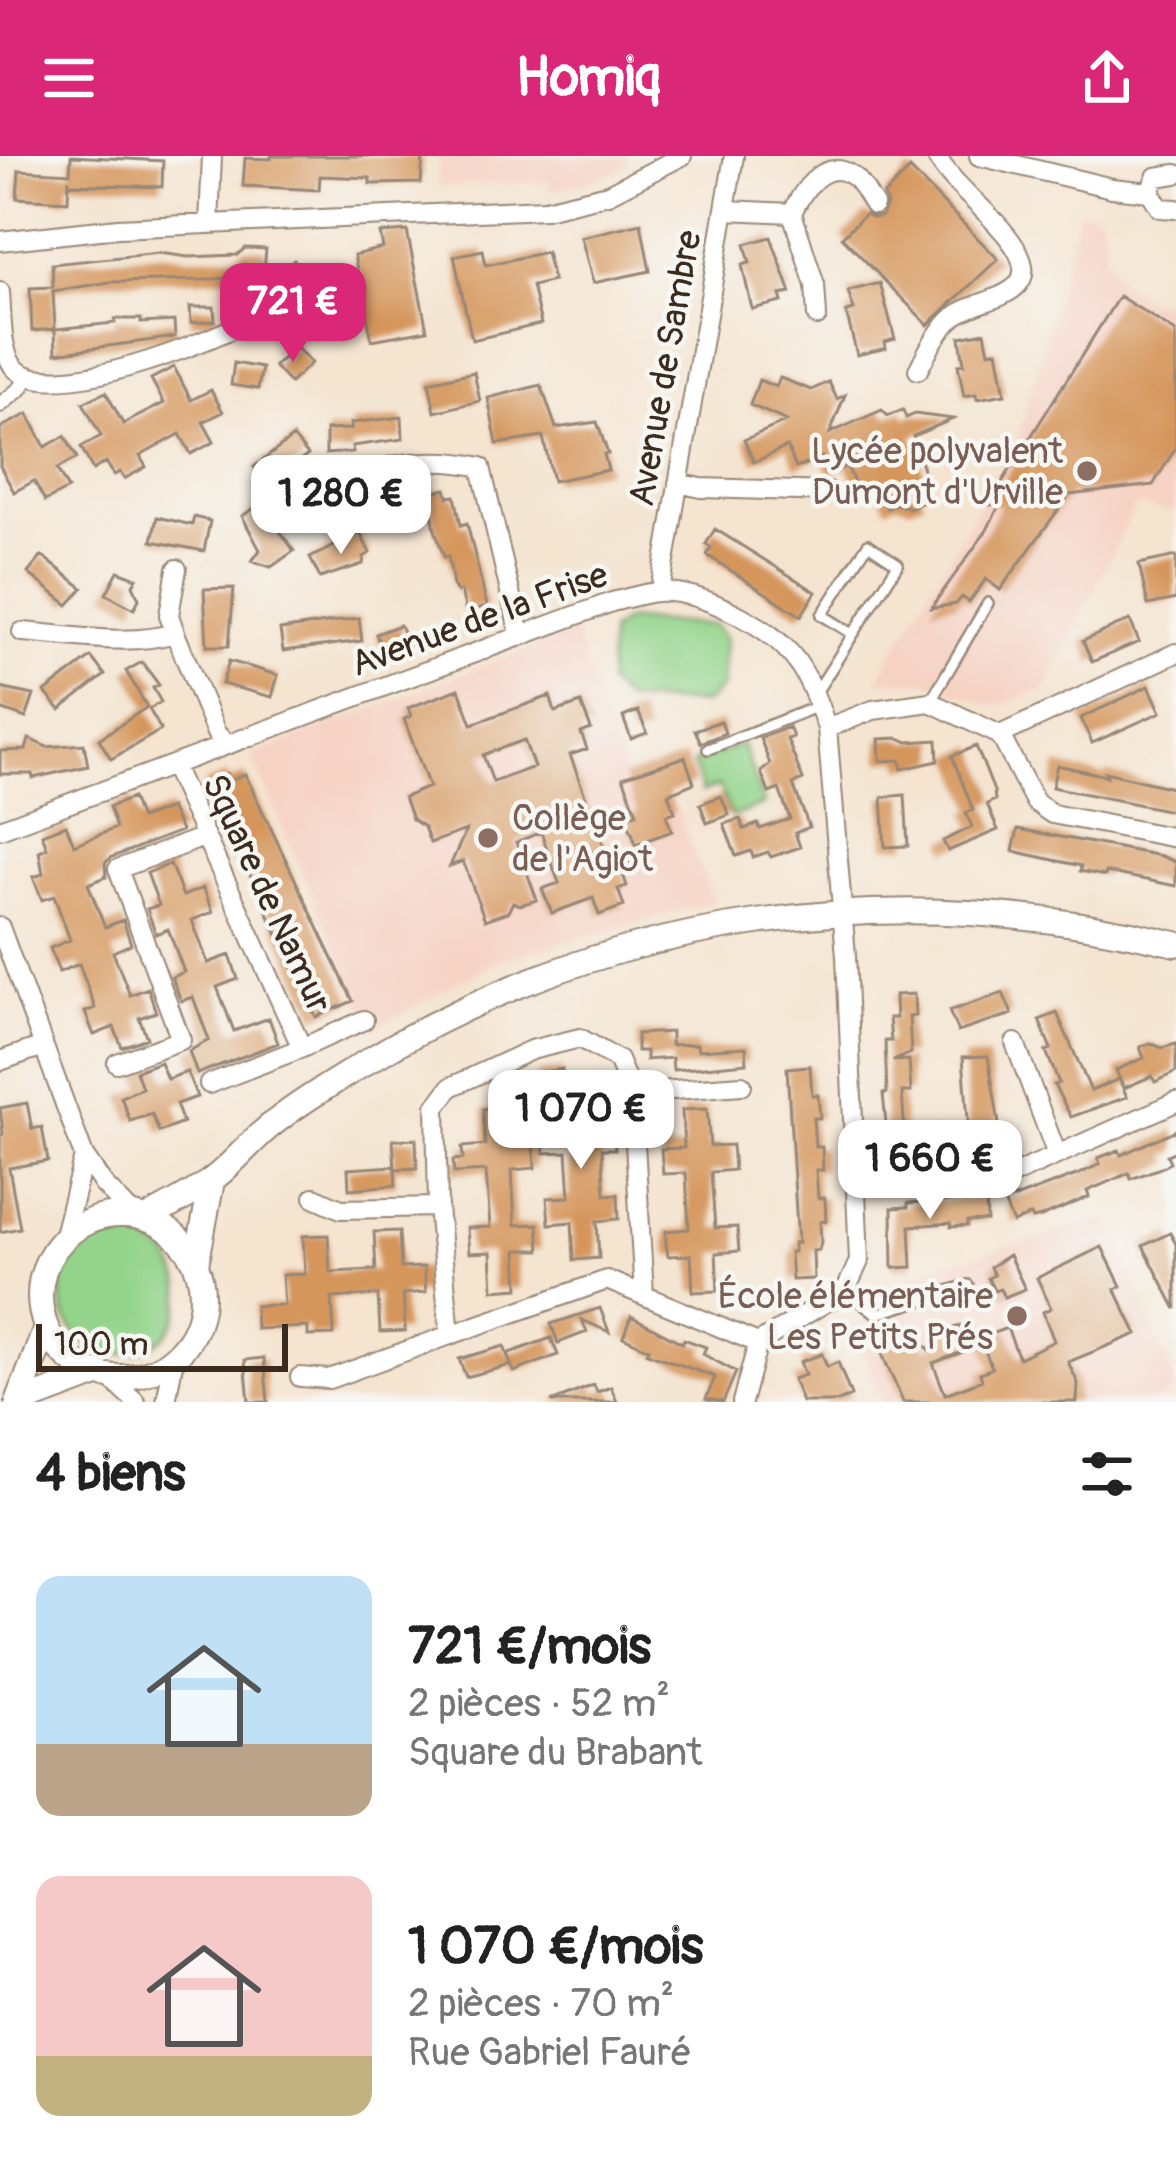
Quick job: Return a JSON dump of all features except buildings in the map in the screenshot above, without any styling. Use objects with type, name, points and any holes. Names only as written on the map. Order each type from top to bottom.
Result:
[{"type":"street","points":[[209,224],[212,156]]},
{"type":"street","points":[[0,241],[118,228],[545,209],[608,194],[682,156]]},
{"type":"street","name":"Avenue de Sambre","points":[[660,591],[734,156]]},
{"type":"street","points":[[918,370],[937,336],[956,316],[1004,298],[1017,286],[1023,265],[1014,246],[950,179],[936,156]]},
{"type":"street","points":[[979,156],[1112,188],[1150,192]]},
{"type":"street","points":[[817,316],[815,285],[792,213],[800,195],[817,176],[836,170],[853,174],[874,205]]},
{"type":"street","points":[[1150,192],[1156,177],[1175,172]]},
{"type":"street","points":[[1150,192],[1160,208],[1176,209]]},
{"type":"street","points":[[725,210],[792,213]]},
{"type":"street","points":[[0,292],[4,350],[27,377],[45,381],[133,367],[254,317]]},
{"type":"street","points":[[0,405],[27,377]]},
{"type":"street","points":[[317,507],[346,482],[403,464],[448,459],[481,467],[520,635]]},
{"type":"street","points":[[678,483],[701,488],[830,492]]},
{"type":"street","points":[[177,569],[169,615],[216,733],[227,745]]},
{"type":"street","name":"Avenue de la Frise","points":[[0,830],[612,602],[660,591],[727,610],[792,654],[827,728],[859,1261],[847,1290]]},
{"type":"street","points":[[22,632],[122,638],[175,633]]},
{"type":"street","points":[[1000,736],[1176,653]]},
{"type":"street","points":[[827,728],[873,710],[930,703],[1000,736],[1035,802],[1052,814],[1176,838]]},
{"type":"street","name":"Square de Namur","points":[[173,766],[302,1048]]},
{"type":"street","points":[[117,1063],[181,1040],[118,869],[205,837]]},
{"type":"street","points":[[136,1402],[102,1375],[76,1364],[46,1328],[40,1281],[63,1239],[84,1224],[109,1216],[140,1217],[212,1180],[289,1113],[452,1013],[565,966],[674,934],[788,915],[841,911],[1002,914],[1124,931],[1176,944]]},
{"type":"street","points":[[0,927],[85,1156],[103,1184],[140,1217],[167,1229],[184,1245],[196,1265],[202,1290],[200,1315],[190,1339],[174,1358],[131,1377],[102,1375],[21,1402]]},
{"type":"street","name":"Square de Namur","points":[[209,1084],[364,1020]]},
{"type":"street","points":[[450,1335],[438,1207],[436,1107],[451,1087],[531,1050],[580,1039],[617,1060],[632,1093],[644,1294]]},
{"type":"street","points":[[1015,1043],[1057,1155]]},
{"type":"street","points":[[0,1061],[43,1046]]},
{"type":"street","points":[[632,1093],[742,1085]]},
{"type":"street","points":[[856,1181],[1012,1175],[1176,1102]]},
{"type":"street","points":[[63,1239],[85,1156]]},
{"type":"street","points":[[196,1265],[212,1180]]},
{"type":"street","points":[[314,1197],[341,1209],[438,1207]]},
{"type":"street","points":[[300,1377],[329,1379],[607,1280],[758,1343]]},
{"type":"street","points":[[742,1402],[758,1343],[847,1290]]},
{"type":"street","points":[[21,1402],[46,1328]]},
{"type":"street","points":[[166,1402],[174,1358]]},
{"type":"lane","points":[[708,749],[817,700],[898,564],[868,544],[822,615],[853,634]]},
{"type":"lane","points":[[930,703],[988,603]]},
{"type":"lane","points":[[847,1290],[877,1314],[968,1285]]},
{"type":"shaded area","points":[[439,156],[628,156],[627,166],[550,191],[548,181],[437,187]]},
{"type":"shaded area","name":"Lycée polyvalent Dumont d'Urville","points":[[1079,210],[1101,215],[1106,258],[1118,279],[1148,301],[1176,304],[1176,513],[1136,505],[1045,690],[992,706],[927,682],[877,680],[1018,437]]},
{"type":"shaded area","name":"Collège de l'Agiot","points":[[574,631],[625,775],[658,765],[714,901],[498,961],[372,1030],[251,756]]},
{"type":"shaded area","name":"École élémentaire Les Petits Prés","points":[[1110,1218],[1176,1386],[1158,1402],[882,1402],[854,1328],[918,1305],[907,1275]]},
{"type":"green space","points":[[627,620],[714,625],[725,639],[722,687],[705,703],[627,701],[608,685],[610,632]]},
{"type":"green space","points":[[742,744],[764,804],[732,817],[719,786],[702,792],[693,763]]},
{"type":"green space","points":[[121,1234],[144,1239],[163,1252],[176,1271],[181,1294],[176,1317],[163,1336],[144,1349],[121,1354],[98,1349],[79,1336],[66,1317],[61,1294],[66,1271],[79,1252],[98,1239]]},
{"type":"place","name":"Lycée polyvalent Dumont d'Urville","points":[[1087,471]]},
{"type":"place","name":"Collège de l'Agiot","points":[[488,838]]},
{"type":"place","name":"École élémentaire Les Petits Prés","points":[[1017,1316]]}]
